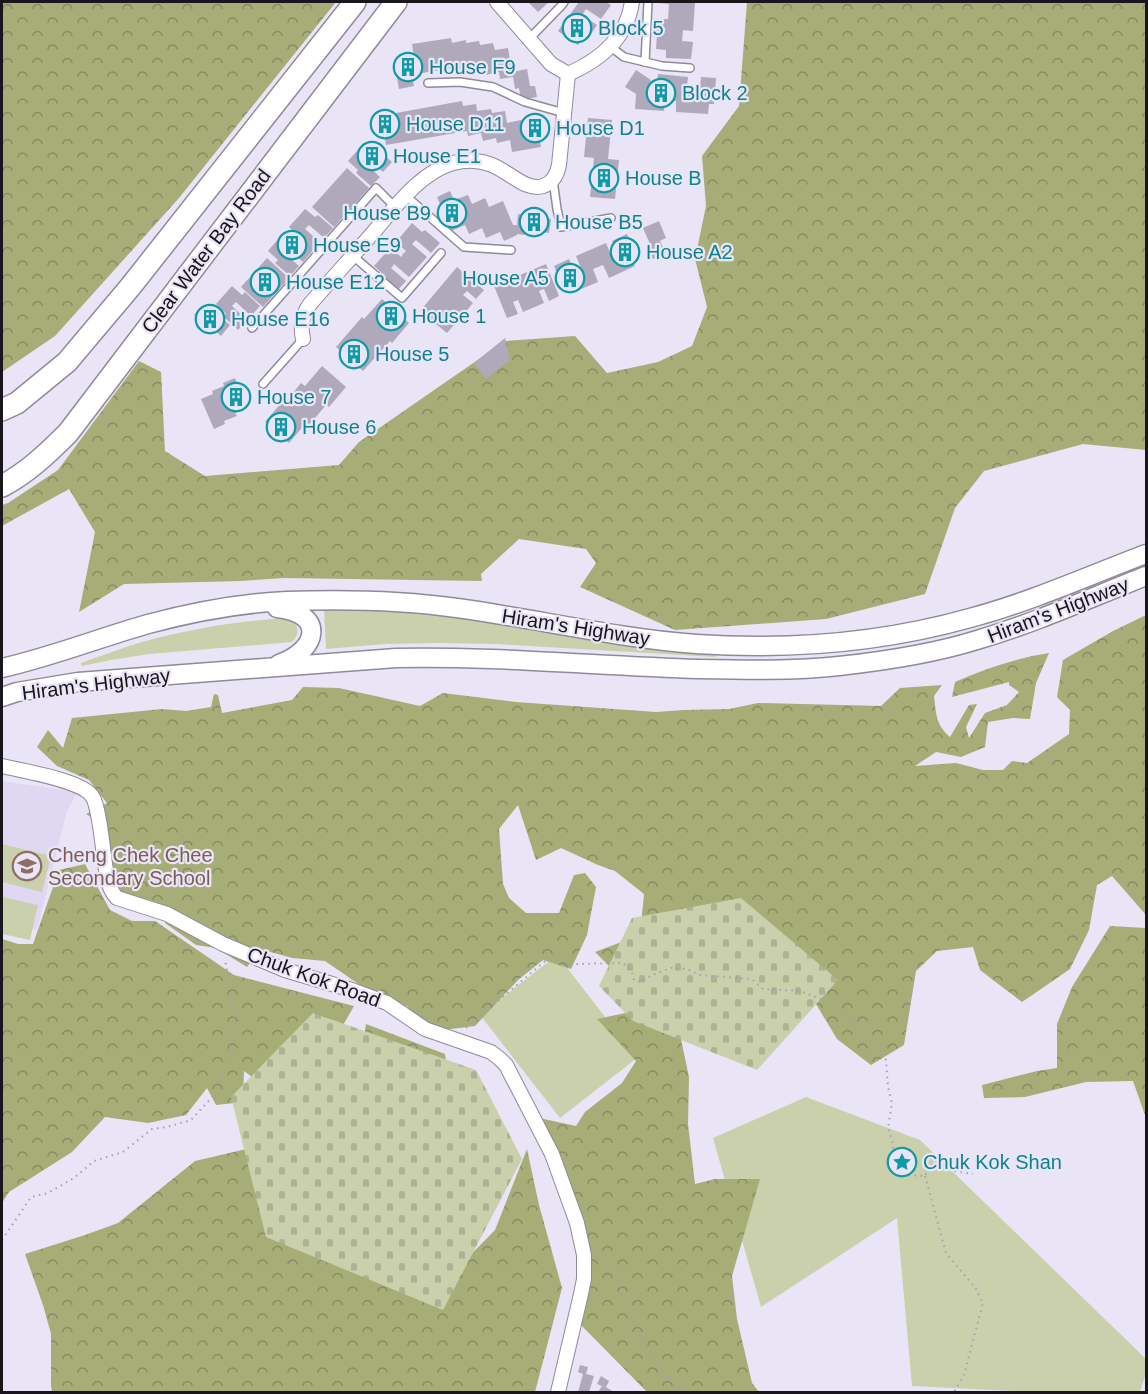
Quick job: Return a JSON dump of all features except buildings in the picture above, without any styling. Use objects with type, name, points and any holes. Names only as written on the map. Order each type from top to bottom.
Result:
[{"type":"main road","name":"Clear Water Bay Road","points":[[2,410],[17,403],[68,362],[131,286],[355,2]]},
{"type":"main road","name":"Clear Water Bay Road","points":[[4,484],[43,458],[68,433],[396,2]]},
{"type":"main road","name":"Hiram's Highway","points":[[2,668],[151,623],[239,606],[285,601],[393,602],[457,608],[632,637],[694,644],[737,646],[841,642],[924,629],[971,618],[1015,604],[1146,554]]},
{"type":"main road","name":"Hiram's Highway","points":[[2,697],[17,692],[78,682],[396,658],[445,657],[728,670],[837,666],[906,657],[977,640],[1038,619],[1146,576]]},
{"type":"main road","points":[[239,606],[282,609],[302,615],[309,622],[310,640],[305,649],[287,661],[268,668]]},
{"type":"street","points":[[497,2],[551,64],[568,74]]},
{"type":"street","points":[[568,74],[582,68],[611,47],[627,23],[632,2]]},
{"type":"street","points":[[303,339],[301,327],[303,315],[310,304],[406,196],[434,171],[455,162],[466,161],[500,168],[531,187],[547,185],[553,180],[559,165],[568,74]]},
{"type":"street","name":"Chuk Kok Road","points":[[2,766],[64,781],[84,788],[93,797],[107,876],[113,894],[117,898],[167,914],[223,944],[285,970],[387,1003],[424,1029],[491,1052],[506,1065],[552,1154],[577,1223],[584,1255],[584,1279],[558,1392]]},
{"type":"lane","points":[[529,39],[564,2]]},
{"type":"lane","points":[[645,62],[648,2]]},
{"type":"lane","points":[[611,47],[624,57],[662,66],[690,68]]},
{"type":"lane","points":[[428,83],[460,82],[493,87],[525,102],[564,113]]},
{"type":"lane","points":[[553,180],[561,227],[611,218]]},
{"type":"lane","points":[[252,328],[376,188],[396,208]]},
{"type":"lane","points":[[406,196],[464,247],[511,249]]},
{"type":"lane","points":[[352,256],[402,298],[441,254]]},
{"type":"lane","points":[[263,384],[303,339]]},
{"type":"path","points":[[2,1240],[31,1197],[48,1194],[74,1178],[94,1161],[123,1152],[153,1129],[190,1120],[215,1094],[233,1038],[235,1007],[223,944]]},
{"type":"path","points":[[453,1039],[557,951],[563,960],[577,964],[623,963],[632,972],[633,980],[641,982],[671,968],[687,969],[700,975],[752,979],[763,989],[800,991],[831,1003],[851,1019],[886,1060],[892,1103],[888,1128],[896,1167],[904,1175],[925,1176]]},
{"type":"path","points":[[954,1392],[964,1375],[983,1303],[976,1289],[946,1253],[925,1176],[929,1166],[945,1160],[955,1171],[973,1174]]},
{"type":"path","points":[[584,1255],[601,1262],[615,1273],[626,1313],[662,1371],[680,1392]]},
{"type":"shaded area","name":"Cheng Chek Chee Secondary School","points":[[2,781],[77,792],[67,811],[37,930],[2,921]]},
{"type":"green space","points":[[2,2],[336,2],[179,198],[55,336],[2,372]]},
{"type":"green space","points":[[747,2],[1146,2],[1146,450],[1083,444],[984,471],[955,508],[925,594],[826,619],[675,630],[580,587],[596,563],[586,549],[519,539],[481,574],[482,581],[284,578],[124,584],[79,612],[95,532],[69,489],[2,526],[2,505],[58,470],[139,361],[161,372],[165,451],[205,476],[339,465],[359,442],[505,341],[575,336],[607,373],[658,362],[692,346],[707,307],[695,259],[706,206],[702,156],[739,106]]},
{"type":"green space","points":[[324,608],[457,615],[576,637],[654,648],[716,653],[716,657],[497,644],[386,644],[326,649]]},
{"type":"green space","points":[[1146,615],[1146,915],[1112,876],[1097,885],[1089,930],[1070,969],[1022,1002],[980,970],[973,947],[937,951],[916,971],[904,1045],[871,1065],[837,1039],[810,994],[635,992],[595,952],[640,935],[644,894],[615,871],[561,848],[536,860],[518,805],[499,829],[503,884],[509,898],[526,913],[559,913],[574,875],[585,873],[596,887],[587,935],[571,969],[543,960],[518,980],[475,1026],[418,1033],[408,1007],[363,987],[325,961],[292,958],[260,949],[247,967],[216,948],[196,945],[165,923],[165,917],[102,881],[95,844],[108,828],[86,814],[107,803],[89,780],[57,766],[37,747],[48,730],[63,748],[72,718],[162,709],[186,711],[211,707],[214,694],[218,695],[222,713],[292,700],[303,687],[339,688],[420,706],[443,693],[516,702],[656,712],[729,709],[758,703],[881,706],[900,688],[942,685],[934,696],[935,708],[939,724],[950,737],[969,705],[977,704],[966,727],[969,738],[985,713],[1007,705],[1019,692],[1009,685],[1009,682],[952,697],[955,682],[1001,665],[1049,653],[1036,683],[1030,719],[1013,718],[988,722],[985,747],[961,757],[936,752],[915,766],[956,763],[983,770],[1003,770],[1012,761],[1027,763],[1069,734],[1070,710],[1057,697],[1063,660]]},
{"type":"green space","points":[[287,618],[296,625],[298,632],[292,642],[149,654],[82,666],[81,663],[142,642],[178,633],[232,623]]},
{"type":"green space","points":[[2,844],[51,856],[42,892],[2,882]]},
{"type":"green space","points":[[85,864],[110,910],[132,921],[155,921],[234,975],[354,1006],[334,1041],[360,1060],[366,1024],[445,1054],[448,1075],[283,1100],[244,1071],[243,1102],[216,1105],[207,1088],[186,1115],[148,1123],[105,1117],[72,1152],[9,1192],[2,1203],[2,939],[18,944],[33,944],[59,870]]},
{"type":"green space","points":[[2,897],[38,905],[30,940],[2,934]]},
{"type":"green space","points":[[741,898],[838,980],[757,1070],[633,1021],[599,986],[632,918]]},
{"type":"green space","points":[[1110,926],[1146,928],[1146,1118],[1133,1081],[1086,1082],[1025,1097],[984,1098],[982,1085],[1057,1068],[1057,1024],[1072,987]]},
{"type":"green space","points":[[557,955],[637,1058],[560,1118],[480,1015]]},
{"type":"green space","points":[[658,1006],[675,1011],[689,1077],[688,1124],[695,1184],[715,1179],[760,1179],[732,1276],[737,1319],[752,1383],[759,1392],[647,1392],[580,1324],[578,1222],[539,1118],[576,1126],[585,1112],[622,1083],[636,1061],[597,1019]]},
{"type":"green space","points":[[313,1013],[476,1070],[522,1159],[443,1310],[266,1237],[231,1097]]},
{"type":"green space","points":[[806,1097],[920,1140],[1146,1359],[1146,1373],[1140,1392],[1035,1392],[912,1386],[897,1218],[761,1307],[713,1138]]},
{"type":"green space","points":[[255,1147],[434,1292],[495,1230],[527,1149],[539,1205],[562,1288],[535,1392],[52,1392],[51,1334],[25,1254],[118,1223],[195,1161]]},
{"type":"place","name":"Block 5","points":[[577,28]]},
{"type":"place","name":"House F9","points":[[408,67]]},
{"type":"place","name":"Block 2","points":[[661,93]]},
{"type":"place","name":"House D11","points":[[385,124]]},
{"type":"place","name":"House D1","points":[[535,128]]},
{"type":"place","name":"House E1","points":[[372,156]]},
{"type":"place","name":"House B","points":[[604,178]]},
{"type":"place","name":"House B9","points":[[452,213]]},
{"type":"place","name":"House B5","points":[[534,222]]},
{"type":"place","name":"House E9","points":[[292,245]]},
{"type":"place","name":"House A2","points":[[625,252]]},
{"type":"place","name":"House A5","points":[[570,278]]},
{"type":"place","name":"House E12","points":[[265,282]]},
{"type":"place","name":"House 1","points":[[391,316]]},
{"type":"place","name":"House E16","points":[[210,319]]},
{"type":"place","name":"House 5","points":[[354,354]]},
{"type":"place","name":"House 7","points":[[236,397]]},
{"type":"place","name":"House 6","points":[[281,427]]},
{"type":"place","name":"Cheng Chek Chee Secondary School","points":[[27,866]]},
{"type":"place","name":"Chuk Kok Shan","points":[[902,1162]]}]
